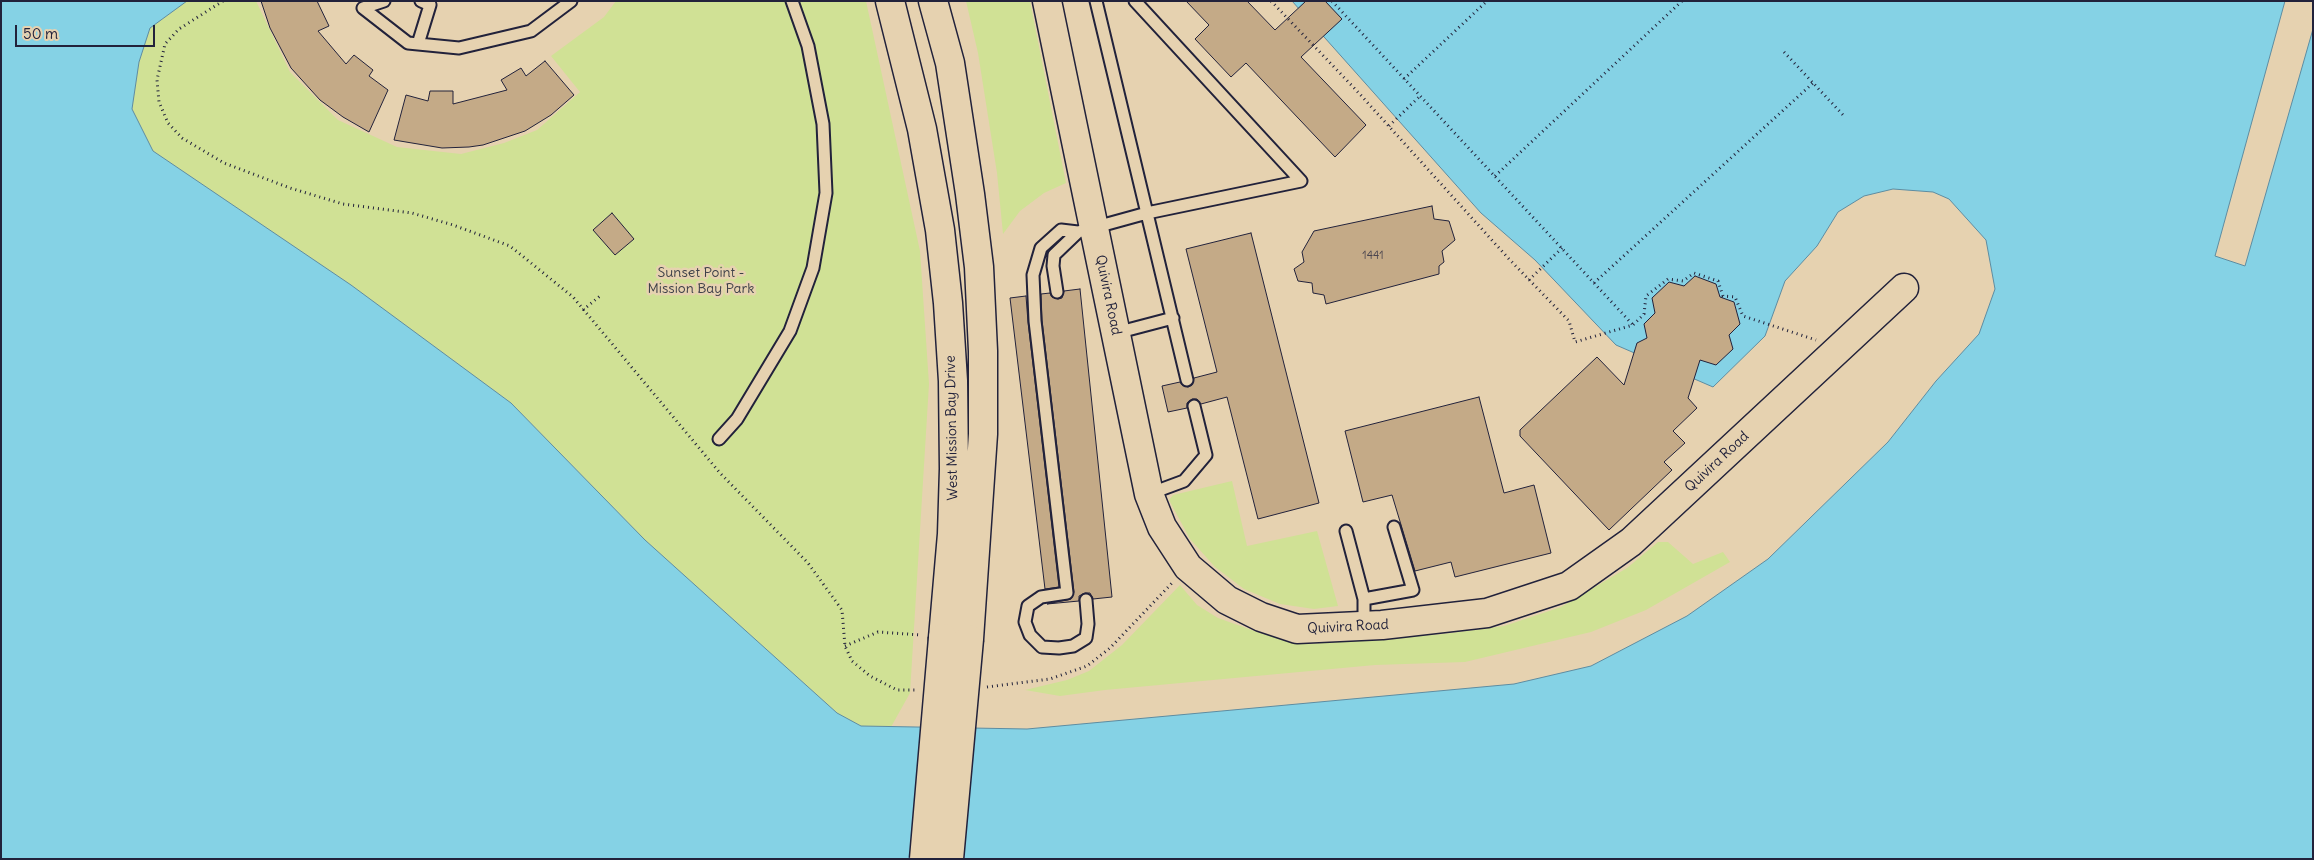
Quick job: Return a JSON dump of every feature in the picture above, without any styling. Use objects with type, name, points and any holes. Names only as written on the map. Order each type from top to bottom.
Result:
[{"type":"main road","name":"West Mission Bay Drive","points":[[890,1],[922,129],[940,230],[954,381],[952,534],[946,638],[924,859]]},
{"type":"main road","name":"West Mission Bay Drive","points":[[933,1],[950,62],[970,194],[979,267],[983,351],[983,434],[946,638],[949,859]]},
{"type":"main road","name":"Quivira Road","points":[[1047,1],[1086,229],[1116,333],[1149,494],[1162,527],[1188,567],[1227,600],[1261,618],[1297,629],[1364,626],[1487,613],[1570,586],[1631,542],[1904,288]]},
{"type":"lane","points":[[384,1],[363,8],[408,43],[459,48],[531,31],[571,1]]},
{"type":"lane","points":[[418,44],[430,5],[421,1]]},
{"type":"lane","points":[[718,439],[737,419],[790,330],[813,268],[826,193],[824,124],[808,46],[792,1]]},
{"type":"lane","points":[[1096,1],[1187,380]]},
{"type":"lane","points":[[1086,600],[1088,624],[1086,638],[1073,646],[1059,648],[1042,647],[1030,635],[1025,622],[1028,606],[1041,597],[1067,593],[1035,321],[1033,275],[1041,248],[1061,230],[1086,229],[1147,213],[1300,181],[1135,1]]},
{"type":"lane","points":[[1057,292],[1053,266],[1054,255],[1086,229]]},
{"type":"lane","points":[[1116,333],[1173,318]]},
{"type":"lane","points":[[1149,494],[1184,481],[1206,455],[1194,406]]},
{"type":"lane","points":[[1364,599],[1413,590],[1394,527]]},
{"type":"lane","points":[[1346,531],[1364,599],[1364,626]]},
{"type":"path","points":[[223,1],[179,29],[165,44],[157,80],[159,102],[168,123],[182,138],[224,163],[290,188],[343,204],[412,213],[453,225],[510,246],[573,296],[720,473],[808,563],[842,610],[845,646],[852,661],[870,676],[897,690],[924,689]]},
{"type":"path","points":[[1271,1],[1569,321],[1575,342],[1633,325],[1644,314],[1646,296],[1668,279],[1683,281],[1694,273],[1718,281],[1723,296],[1736,298],[1743,316],[1815,339],[1832,356]]},
{"type":"path","points":[[1332,1],[1633,325]]},
{"type":"path","points":[[1404,79],[1488,1]]},
{"type":"path","points":[[1495,176],[1682,1]]},
{"type":"path","points":[[1784,52],[1844,116]]},
{"type":"path","points":[[1594,283],[1813,82]]},
{"type":"path","points":[[1389,126],[1420,96]]},
{"type":"path","points":[[1529,280],[1562,248]]},
{"type":"path","points":[[583,310],[600,296]]},
{"type":"path","points":[[979,688],[1050,679],[1086,666],[1110,648],[1188,567]]},
{"type":"path","points":[[845,646],[878,632],[946,638]]},
{"type":"green space","name":"Sunset Point - Mission Bay Park","points":[[187,1],[256,1],[290,72],[338,120],[397,147],[461,154],[504,143],[537,130],[580,92],[551,56],[604,17],[616,1],[866,1],[920,251],[929,384],[910,693],[891,727],[861,726],[837,713],[645,540],[511,403],[351,285],[153,151],[132,109],[139,62],[150,28]]},
{"type":"green space","points":[[966,1],[1030,1],[1066,183],[1044,193],[1020,211],[1003,234],[997,173],[978,53]]},
{"type":"green space","points":[[1232,481],[1247,546],[1317,531],[1338,606],[1314,609],[1280,604],[1244,589],[1215,567],[1190,539],[1169,500],[1173,495]]},
{"type":"green space","points":[[1658,542],[1668,542],[1693,564],[1723,552],[1730,562],[1646,610],[1591,632],[1465,662],[1375,665],[1105,690],[1060,696],[1025,690],[1067,680],[1089,671],[1122,645],[1180,585],[1197,605],[1218,618],[1263,634],[1310,644],[1444,634],[1504,626],[1561,607],[1627,568]]},
{"type":"water","points":[[1,1],[187,1],[150,28],[139,62],[132,109],[153,151],[351,285],[511,403],[645,540],[837,713],[861,726],[1027,729],[1514,684],[1591,666],[1687,616],[1768,559],[1888,442],[1936,381],[1979,334],[1995,289],[1986,240],[1949,199],[1933,192],[1893,189],[1864,196],[1838,212],[1817,246],[1785,281],[1765,336],[1713,387],[1616,345],[1535,260],[1481,213],[1292,1],[2285,1],[2215,256],[2245,266],[2313,29],[2313,859],[1,859]]},
{"type":"building","points":[[261,1],[317,1],[329,26],[318,31],[346,64],[354,55],[373,70],[369,76],[388,90],[369,132],[343,117],[320,100],[291,68],[270,28]]},
{"type":"building","points":[[1186,1],[1247,1],[1275,30],[1306,1],[1325,1],[1342,19],[1301,57],[1366,125],[1335,157],[1246,63],[1231,77],[1195,39],[1209,25]]},
{"type":"building","points":[[545,61],[574,95],[551,115],[525,131],[483,145],[469,147],[442,148],[394,140],[406,95],[428,101],[430,91],[453,91],[453,104],[507,90],[501,80],[521,68],[526,76]]},
{"type":"building","points":[[1432,206],[1434,219],[1449,221],[1455,240],[1442,251],[1444,262],[1439,266],[1439,274],[1326,304],[1324,295],[1313,293],[1312,283],[1298,281],[1294,269],[1304,262],[1302,252],[1314,231]]},
{"type":"building","points":[[612,213],[634,239],[615,255],[593,230]]},
{"type":"building","points":[[1251,233],[1319,503],[1258,519],[1227,397],[1201,404],[1197,399],[1192,399],[1187,403],[1187,408],[1168,412],[1162,386],[1180,382],[1188,387],[1192,385],[1194,378],[1217,372],[1186,249]]},
{"type":"building","points":[[1695,276],[1716,284],[1720,297],[1734,302],[1740,324],[1729,335],[1733,349],[1716,365],[1700,360],[1688,398],[1697,408],[1673,431],[1685,443],[1664,462],[1672,470],[1609,530],[1520,436],[1520,430],[1597,357],[1624,385],[1637,343],[1647,338],[1644,324],[1655,313],[1652,298],[1669,282],[1684,286]]},
{"type":"building","points":[[1080,289],[1112,597],[1093,599],[1090,593],[1085,593],[1079,596],[1079,601],[1047,604],[1071,599],[1074,592],[1042,320],[1041,294],[1050,293],[1052,297],[1058,299],[1062,298],[1064,291]]},
{"type":"building","points":[[1026,296],[1059,587],[1045,589],[1010,298]]},
{"type":"building","points":[[1479,397],[1504,493],[1534,485],[1551,553],[1455,577],[1451,562],[1415,571],[1392,495],[1363,502],[1345,431]]}]
